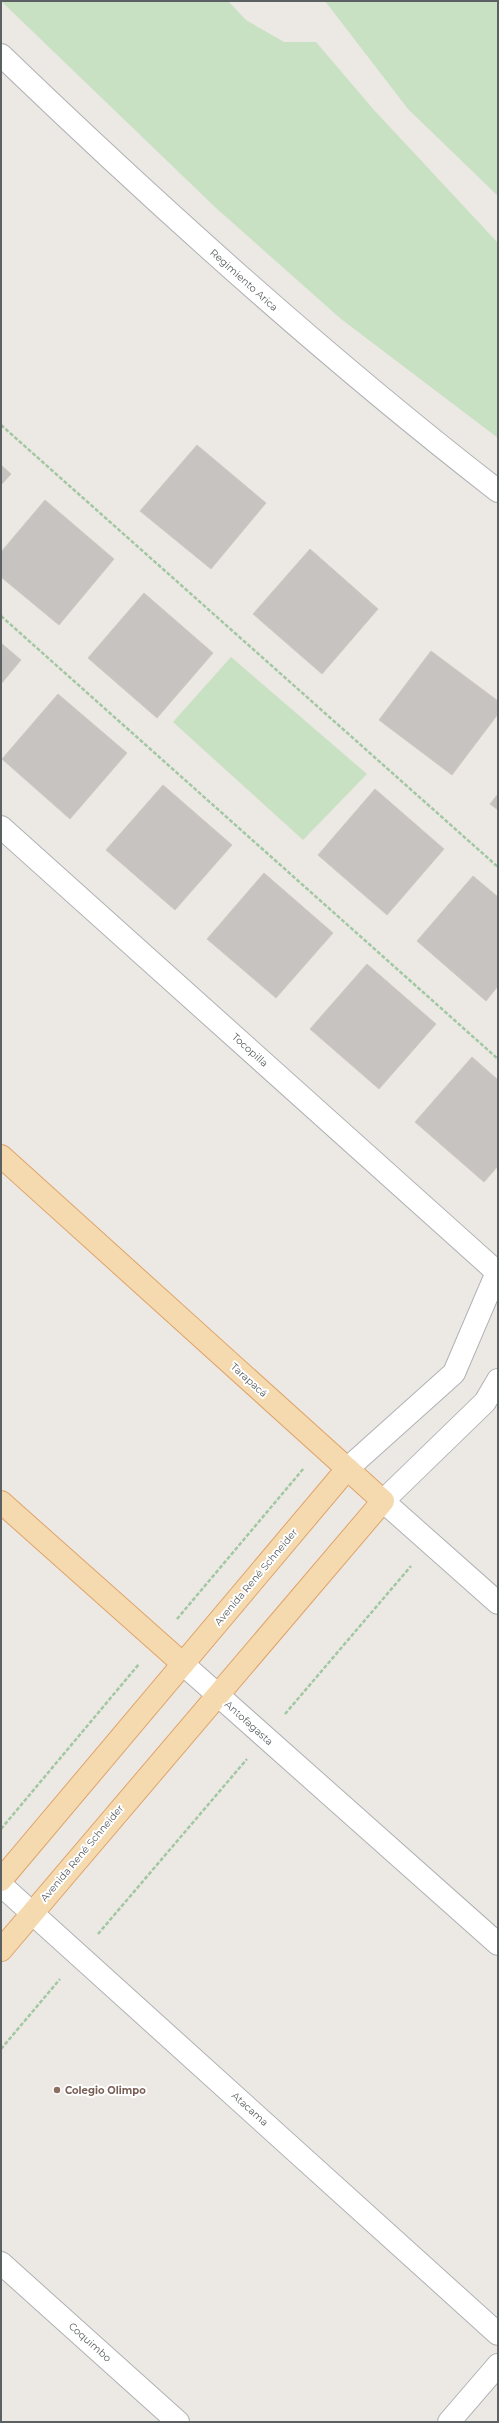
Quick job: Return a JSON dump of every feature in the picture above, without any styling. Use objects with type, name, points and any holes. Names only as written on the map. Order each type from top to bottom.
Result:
[{"type":"main road","name":"Tarapacá","points":[[1,1156],[383,1501]]},
{"type":"main road","name":"Avenida René Schneider","points":[[1,1880],[347,1469]]},
{"type":"main road","name":"Avenida René Schneider","points":[[1,1950],[216,1694],[383,1501]]},
{"type":"main road","name":"Antofagasta","points":[[1,1502],[183,1664]]},
{"type":"street","name":"Regimiento Arica","points":[[1,55],[247,284],[417,428],[498,491]]},
{"type":"street","name":"Tocopilla","points":[[1,827],[498,1272]]},
{"type":"street","name":"Avenida René Schneider","points":[[347,1469],[454,1373],[498,1272]]},
{"type":"street","name":"Avenida René Schneider","points":[[383,1501],[485,1402],[498,1380]]},
{"type":"street","name":"Tarapacá","points":[[383,1501],[498,1603]]},
{"type":"street","name":"Antofagasta","points":[[183,1664],[498,1944]]},
{"type":"street","name":"Atacama","points":[[1,1885],[33,1912],[498,2334]]},
{"type":"street","name":"Coquimbo","points":[[1,2263],[178,2422]]},
{"type":"street","points":[[449,2422],[498,2365]]},
{"type":"path","points":[[1,425],[498,867]]},
{"type":"path","points":[[1,616],[498,1059]]},
{"type":"path","points":[[1,2049],[430,1543]]},
{"type":"green space","points":[[1,1],[228,1],[246,20],[284,42],[316,42],[374,110],[498,243],[498,438],[341,319],[216,208]]},
{"type":"green space","points":[[325,1],[498,1],[498,196],[408,109]]},
{"type":"green space","points":[[231,657],[367,774],[303,840],[173,722]]},
{"type":"building","points":[[197,445],[266,503],[211,569],[140,511]]},
{"type":"building","points":[[1,465],[11,474],[1,485]]},
{"type":"building","points":[[45,500],[114,559],[59,625],[1,577],[1,552]]},
{"type":"building","points":[[310,549],[378,609],[322,674],[253,614]]},
{"type":"building","points":[[144,593],[213,653],[157,718],[88,658]]},
{"type":"building","points":[[1,643],[21,660],[1,684]]},
{"type":"building","points":[[431,651],[498,701],[498,714],[452,775],[379,720]]},
{"type":"building","points":[[58,694],[127,753],[70,819],[2,759]]},
{"type":"building","points":[[163,785],[232,845],[175,910],[106,850]]},
{"type":"building","points":[[375,789],[444,849],[387,915],[318,855]]},
{"type":"building","points":[[498,794],[498,810],[490,804]]},
{"type":"building","points":[[264,873],[333,933],[276,998],[207,939]]},
{"type":"building","points":[[473,876],[498,897],[498,986],[486,1001],[417,941]]},
{"type":"building","points":[[367,964],[436,1024],[379,1089],[310,1029]]},
{"type":"building","points":[[472,1057],[498,1080],[498,1166],[484,1182],[415,1122]]},
{"type":"place","name":"Colegio Olimpo","points":[[57,2090]]}]
